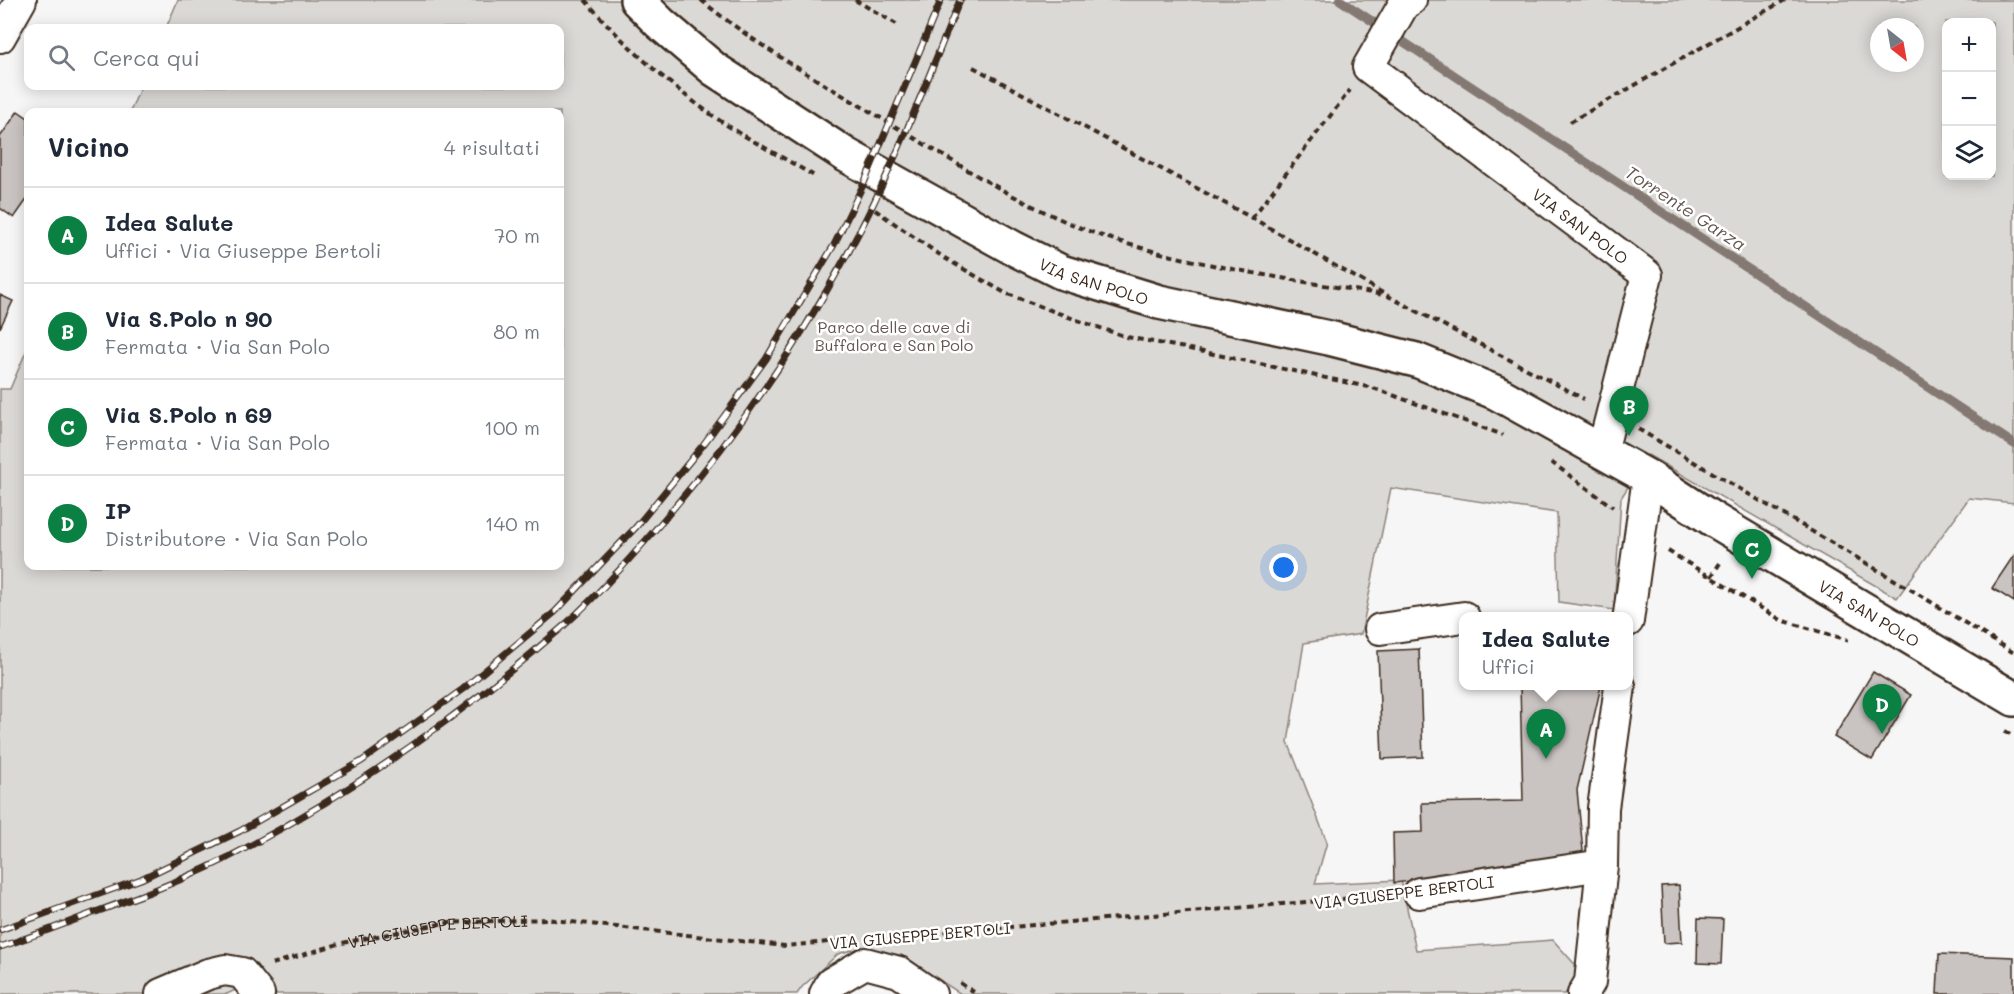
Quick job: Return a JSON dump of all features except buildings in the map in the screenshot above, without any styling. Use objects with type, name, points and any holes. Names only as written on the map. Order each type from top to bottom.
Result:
[{"type":"main road","name":"VIA SAN POLO","points":[[638,0],[660,23],[714,69],[837,148],[1013,248],[1061,272],[1159,302],[1329,338],[1416,360],[1497,393],[1648,477],[1714,520],[2014,699]]},
{"type":"street","points":[[0,37],[21,0]]},
{"type":"street","points":[[1368,67],[1407,2]]},
{"type":"street","name":"VIA SAN POLO","points":[[1368,67],[1647,275],[1602,452]]},
{"type":"street","points":[[1630,612],[1648,477]]},
{"type":"street","points":[[1380,630],[1459,618]]},
{"type":"street","points":[[1583,994],[1590,982],[1602,865],[1603,808],[1619,690]]},
{"type":"street","name":"VIA GIUSEPPE BERTOLI","points":[[1419,893],[1602,865]]},
{"type":"street","points":[[825,994],[831,983],[866,963],[899,972],[931,994]]},
{"type":"street","points":[[161,994],[208,974],[225,970],[251,984]]},
{"type":"path","points":[[585,0],[608,27],[654,71],[770,152],[822,180]]},
{"type":"path","points":[[701,0],[731,25],[783,59],[1003,191],[1058,218],[1120,242],[1186,258],[1246,272],[1388,296]]},
{"type":"path","points":[[855,0],[898,24]]},
{"type":"path","points":[[1570,122],[1785,0]]},
{"type":"path","points":[[973,67],[1252,218],[1388,296],[1612,414],[1905,586],[2014,653]]},
{"type":"path","points":[[1252,218],[1368,67]]},
{"type":"path","points":[[874,210],[943,257],[1005,293],[1074,319],[1127,337],[1373,388],[1505,436]]},
{"type":"path","points":[[1543,456],[1668,552],[1781,620],[1855,641]]},
{"type":"path","points":[[2004,730],[2014,736]]},
{"type":"path","name":"VIA GIUSEPPE BERTOLI","points":[[881,938],[1419,893]]},
{"type":"path","name":"VIA GIUSEPPE BERTOLI","points":[[251,984],[342,943],[445,923],[545,920],[785,946],[849,940]]},
{"type":"green space","name":"Parco delle cave di Buffalora e San Polo","points":[[178,0],[2014,0],[2014,503],[1969,498],[1897,598],[1648,455],[1621,498],[1614,610],[1559,602],[1557,513],[1391,488],[1361,634],[1304,643],[1288,742],[1327,842],[1315,884],[1401,880],[1416,950],[1553,940],[1581,971],[1565,994],[961,994],[901,955],[852,950],[838,954],[797,994],[272,994],[265,976],[227,994],[0,994],[0,389],[10,389],[24,356],[24,570],[564,570],[564,108],[132,108],[139,90],[564,90],[564,24],[168,24]]},
{"type":"waterway","name":"Torrente Garza","points":[[1340,0],[2014,444]]},
{"type":"railway","points":[[0,930],[141,879],[240,831],[362,761],[463,689],[555,612],[636,527],[703,445],[766,359],[834,245],[865,181],[941,0]]},
{"type":"railway","points":[[0,947],[191,875],[268,836],[312,810],[440,726],[559,630],[605,586],[704,471],[756,401],[805,327],[849,251],[880,190],[960,0]]},
{"type":"place","name":"Via S.Polo n 90","points":[[1629,436]]},
{"type":"place","name":"Via S.Polo n 69","points":[[1752,579]]},
{"type":"place","name":"IP","points":[[1882,734]]},
{"type":"place","name":"Idea Salute","points":[[1546,759]]}]
